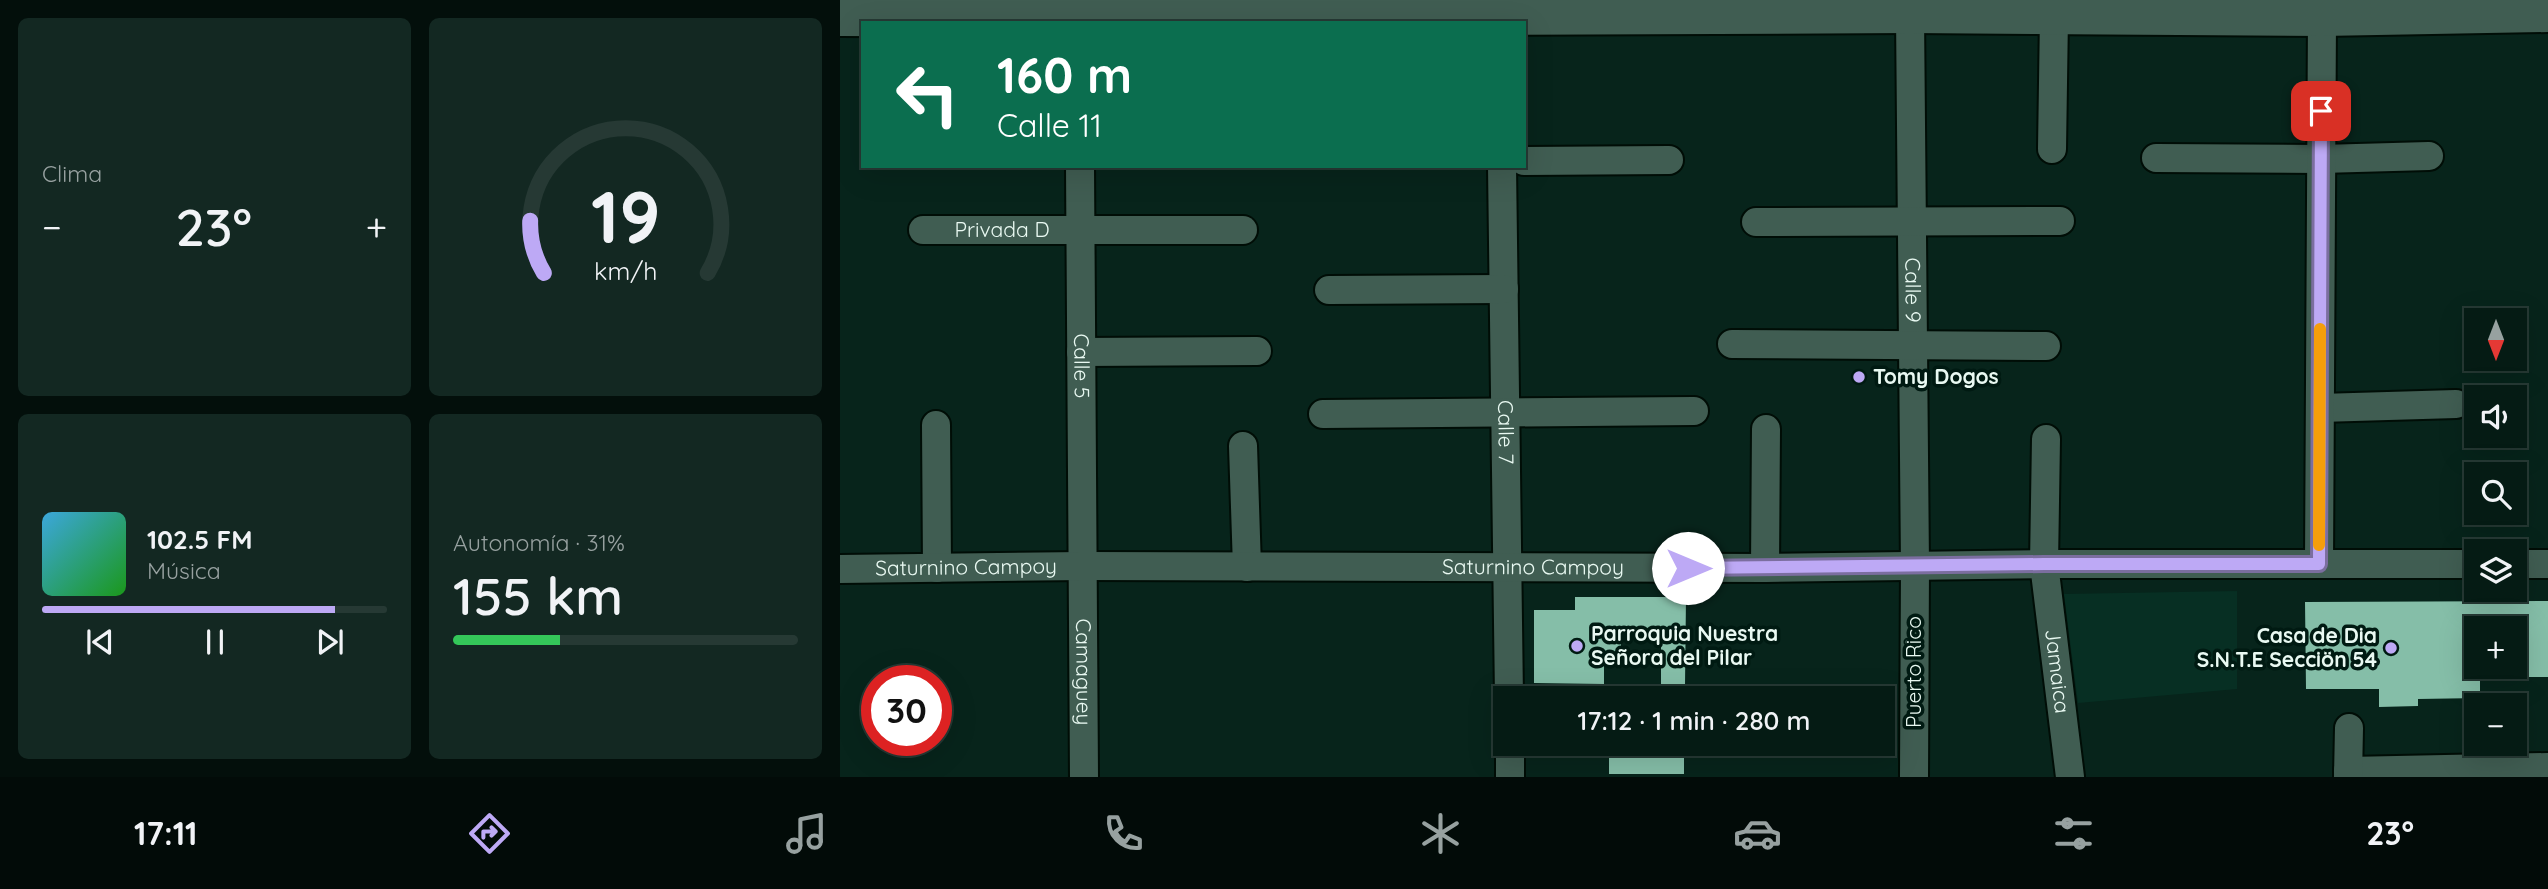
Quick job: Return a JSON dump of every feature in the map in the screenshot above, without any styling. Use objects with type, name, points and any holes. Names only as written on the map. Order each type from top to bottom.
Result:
[{"type":"street","points":[[861,11],[1079,20],[1156,9],[1427,8],[1500,20],[1708,7],[2054,16],[2115,8],[2322,16],[2377,7],[2537,9]]},
{"type":"street","name":"Calle 9","points":[[1910,14],[1915,567]]},
{"type":"street","points":[[2052,149],[2054,16]]},
{"type":"street","points":[[2319,564],[2322,16]]},
{"type":"street","points":[[2157,158],[2321,159],[2429,156]]},
{"type":"street","points":[[1526,161],[1669,160]]},
{"type":"street","name":"Calle 5","points":[[1080,168],[1083,566]]},
{"type":"street","name":"Calle 7","points":[[1502,168],[1509,686]]},
{"type":"street","points":[[1756,222],[2060,221]]},
{"type":"street","name":"Privada D","points":[[923,229],[1243,229]]},
{"type":"street","points":[[1329,290],[1504,289]]},
{"type":"street","points":[[1732,344],[2046,346]]},
{"type":"street","points":[[1081,352],[1257,351]]},
{"type":"street","points":[[2320,408],[2456,404]]},
{"type":"street","points":[[1323,414],[1694,411]]},
{"type":"street","points":[[936,425],[937,568]]},
{"type":"street","points":[[1765,568],[1766,429]]},
{"type":"street","name":"Jamaica","points":[[2046,439],[2044,564],[2070,777]]},
{"type":"street","points":[[1244,446],[1247,567]]},
{"type":"street","name":"Saturnino Campoy","points":[[840,569],[1083,566],[1765,568],[2044,564],[2464,564]]},
{"type":"street","points":[[2527,564],[2548,564]]},
{"type":"street","name":"Camaguey","points":[[1083,566],[1084,777]]},
{"type":"street","name":"Puerto Rico","points":[[1914,777],[1915,567]]},
{"type":"street","points":[[2349,728],[2348,774],[2548,767]]},
{"type":"street","points":[[1510,756],[1510,777]]},
{"type":"shaded area","points":[[2237,591],[2237,689],[2078,703],[2064,594]]},
{"type":"building","name":"Parroquia Nuestra Señora del Pilar","points":[[1575,597],[1686,597],[1685,685],[1661,685],[1661,639],[1621,639],[1621,652],[1604,652],[1604,684],[1534,683],[1534,610],[1575,610]]},
{"type":"building","name":"Casa de Dia S.N.T.E Secciön 54","points":[[2548,601],[2548,677],[2527,677],[2527,616],[2464,616],[2464,679],[2480,679],[2480,693],[2464,693],[2464,698],[2418,699],[2418,706],[2379,707],[2379,689],[2306,689],[2305,602]]},
{"type":"building","points":[[1609,756],[1684,756],[1684,774],[1609,774]]},
{"type":"slow traffic","points":[[2319,545],[2320,329]]},
{"type":"place","name":"Tomy Dogos","points":[[1859,377]]},
{"type":"place","name":"Parroquia Nuestra Señora del Pilar","points":[[1577,646]]},
{"type":"place","name":"Casa de Dia S.N.T.E Secciön 54","points":[[2391,648]]},
{"type":"route","points":[[1688,568],[2319,564],[2321,111]]}]
